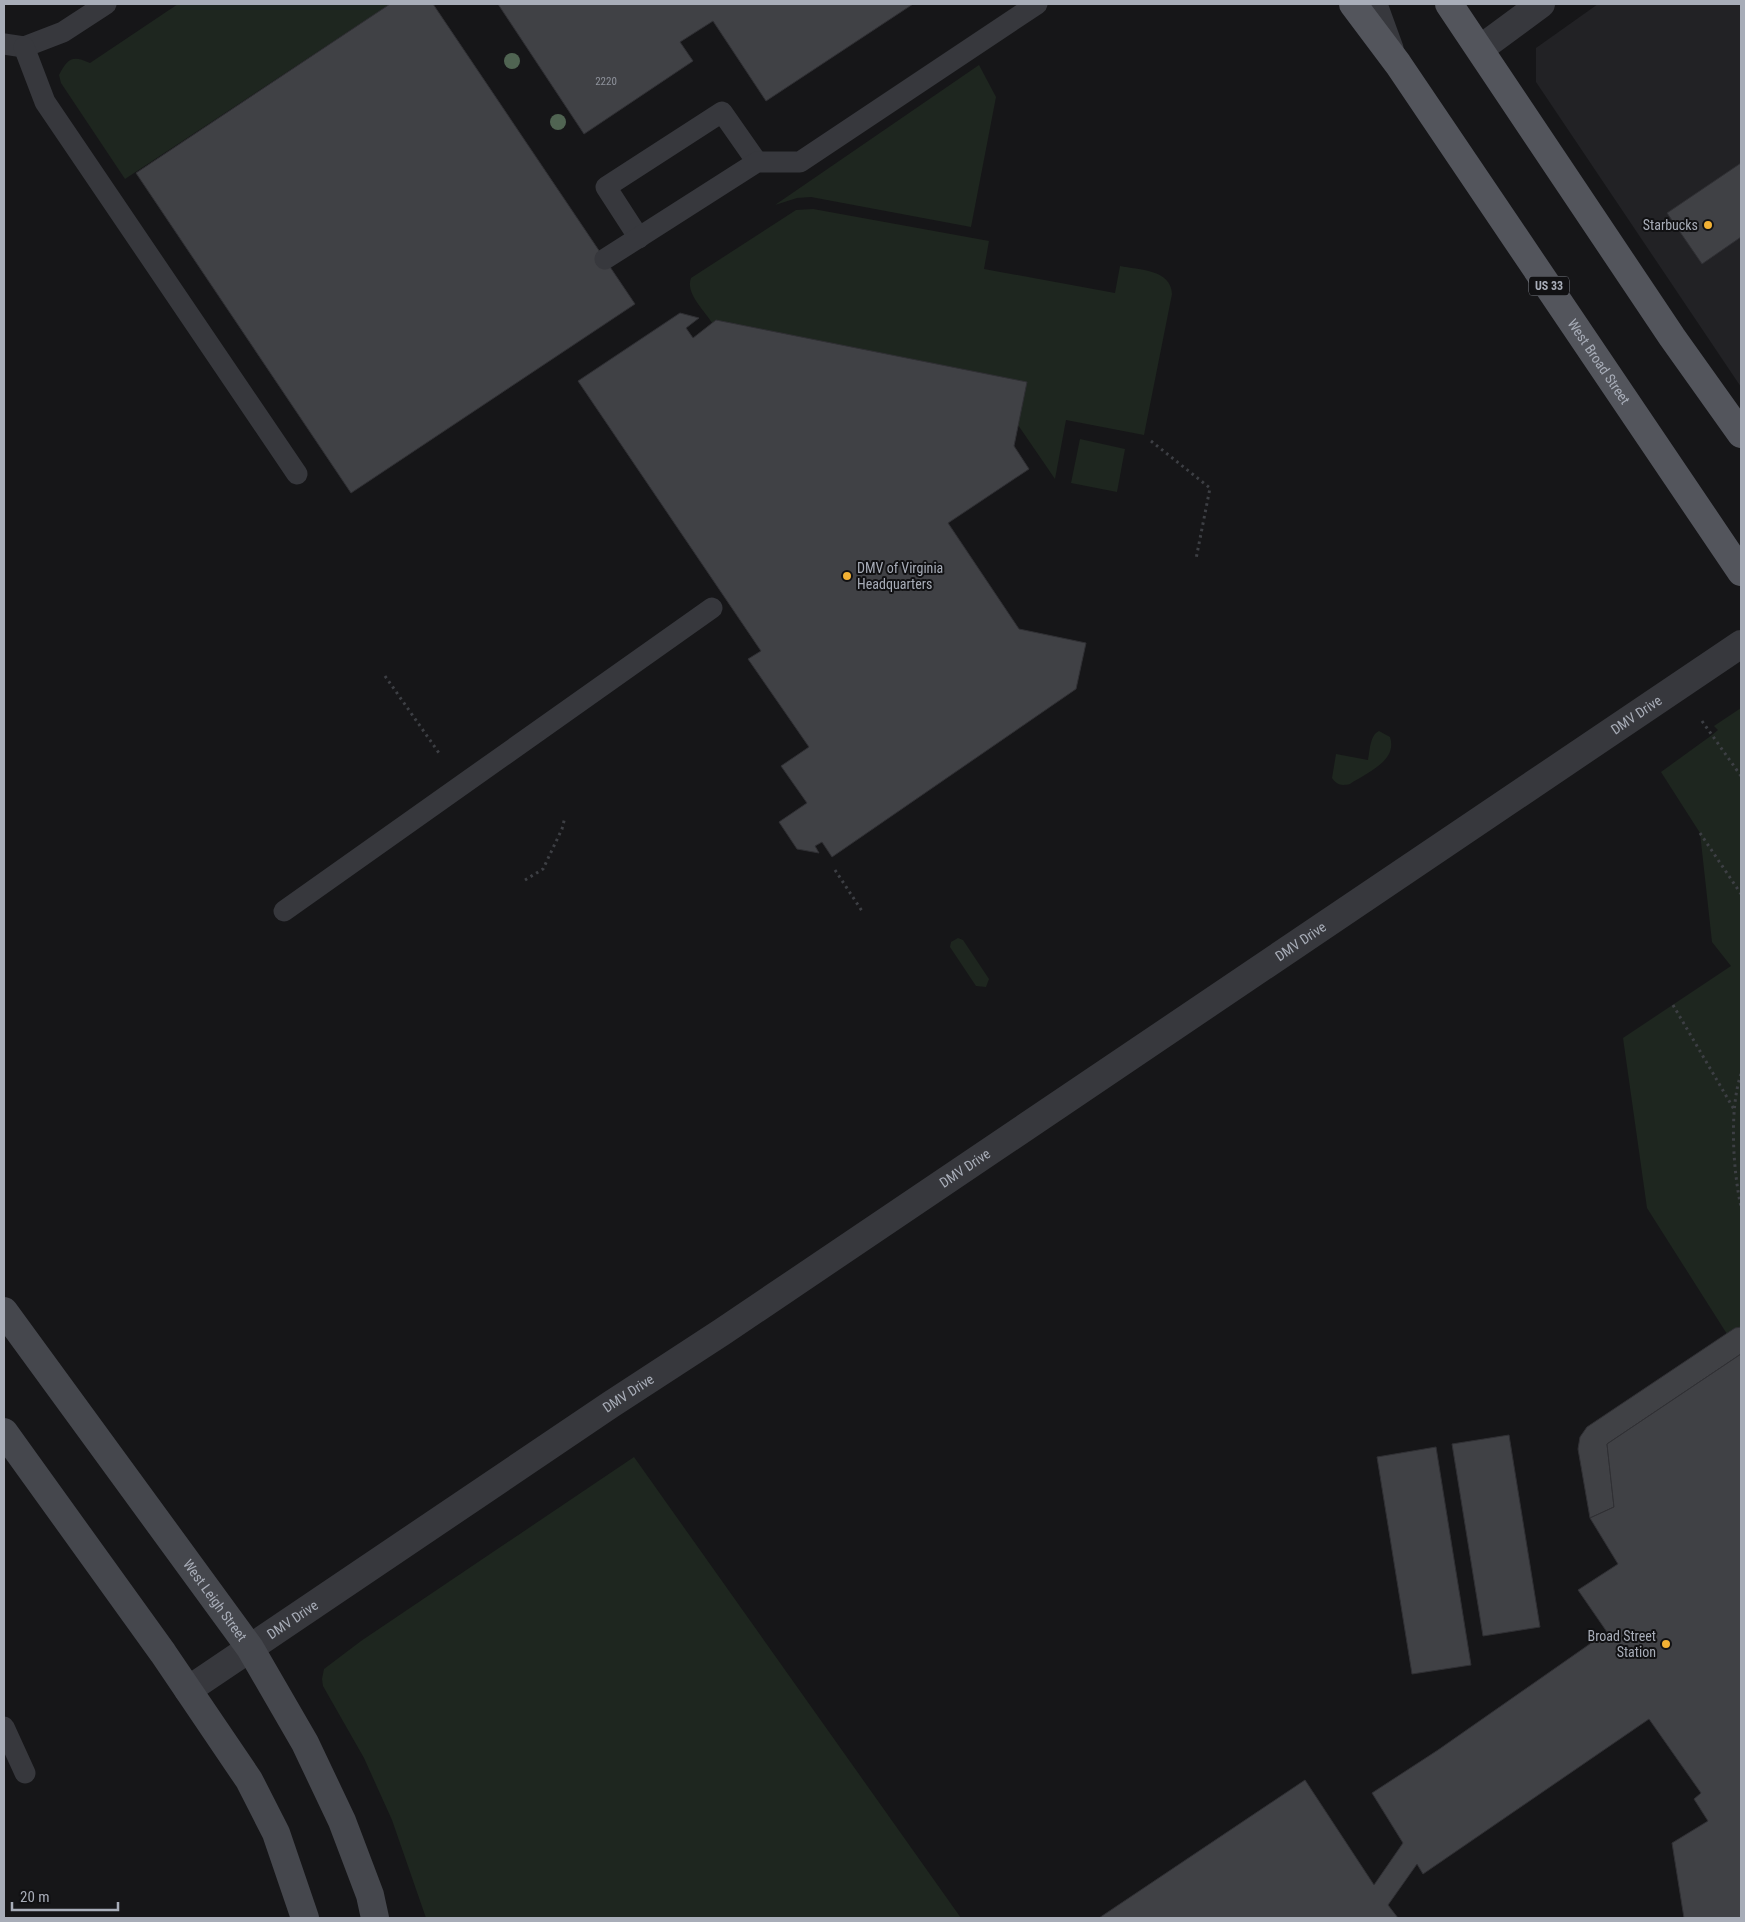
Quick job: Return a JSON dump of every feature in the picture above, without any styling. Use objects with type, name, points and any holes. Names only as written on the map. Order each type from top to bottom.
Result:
[{"type":"main road","name":"West Broad Street","points":[[1353,4],[1398,64],[1741,572]]},
{"type":"main road","points":[[1449,4],[1678,344],[1741,434]]},
{"type":"street","points":[[1480,49],[1541,4]]},
{"type":"street","name":"DMV Drive","points":[[188,1690],[1741,644]]},
{"type":"street","name":"West Leigh Street","points":[[4,1311],[250,1648],[305,1743],[342,1821],[370,1896],[375,1918]]},
{"type":"street","points":[[4,1432],[188,1690],[249,1780],[276,1833],[305,1918]]},
{"type":"lane","points":[[106,4],[63,32],[14,45],[45,102],[297,474]]},
{"type":"lane","points":[[605,259],[756,162],[800,162],[1038,4]]},
{"type":"lane","points":[[1377,4],[1398,64]]},
{"type":"lane","points":[[639,238],[606,187],[722,112],[756,162]]},
{"type":"lane","points":[[284,911],[712,608]]},
{"type":"lane","points":[[4,1727],[25,1773]]},
{"type":"path","points":[[1151,440],[1210,488],[1196,559]]},
{"type":"path","points":[[385,676],[439,753]]},
{"type":"path","points":[[1702,721],[1741,776]]},
{"type":"path","points":[[525,880],[543,868],[562,829],[565,816]]},
{"type":"path","points":[[1700,833],[1741,894]]},
{"type":"path","points":[[835,870],[862,911]]},
{"type":"path","points":[[1673,1005],[1735,1111]]},
{"type":"path","points":[[1741,1074],[1735,1111],[1734,1144],[1741,1207]]},
{"type":"shaded area","points":[[178,4],[390,4],[125,179],[61,83],[59,75],[65,65],[71,60],[79,59],[90,63]]},
{"type":"shaded area","points":[[1598,4],[1741,4],[1741,387],[1536,82],[1536,48]]},
{"type":"shaded area","points":[[979,65],[996,97],[971,227],[811,197],[797,198],[775,205]]},
{"type":"shaded area","points":[[813,209],[989,241],[984,269],[1115,293],[1120,266],[1145,270],[1160,275],[1170,286],[1172,294],[1144,435],[1066,420],[1055,479],[1018,425],[1027,382],[716,320],[712,323],[693,295],[690,284],[691,278],[796,210]]},
{"type":"shaded area","points":[[1080,439],[1125,449],[1117,492],[1071,483]]},
{"type":"shaded area","points":[[1741,708],[1741,1327],[1735,1328],[1727,1334],[1647,1208],[1623,1038],[1731,966],[1712,942],[1700,833],[1661,772],[1712,735],[1718,730],[1714,726]]},
{"type":"shaded area","points":[[1379,731],[1390,737],[1391,745],[1385,760],[1372,771],[1350,784],[1338,784],[1332,778],[1336,754],[1368,760],[1372,739]]},
{"type":"shaded area","points":[[958,938],[963,940],[989,979],[986,987],[976,986],[950,947],[951,942]]},
{"type":"shaded area","points":[[634,1457],[961,1918],[426,1918],[392,1820],[364,1758],[323,1686],[324,1669],[361,1641]]},
{"type":"building","points":[[390,4],[433,4],[635,304],[351,493],[136,173]]},
{"type":"building","points":[[498,4],[913,4],[766,101],[713,21],[680,42],[693,61],[584,134]]},
{"type":"building","name":"Starbucks","points":[[1741,163],[1741,237],[1702,264],[1667,213]]},
{"type":"building","name":"DMV of Virginia Headquarters","points":[[680,313],[699,318],[686,328],[693,338],[716,320],[1027,382],[1014,446],[1029,469],[948,523],[1019,629],[1086,643],[1076,689],[832,857],[822,842],[815,846],[819,853],[797,849],[779,822],[807,803],[781,766],[809,747],[748,659],[761,651],[578,381]]},
{"type":"building","points":[[1741,1327],[1741,1354],[1607,1444],[1614,1507],[1590,1518],[1578,1449],[1580,1437],[1587,1427],[1735,1328]]},
{"type":"building","name":"Broad Street Station","points":[[1741,1354],[1741,1918],[1684,1918],[1672,1843],[1708,1821],[1694,1799],[1701,1793],[1649,1719],[1423,1874],[1417,1864],[1388,1905],[1398,1918],[1099,1918],[1305,1780],[1374,1885],[1403,1843],[1372,1793],[1438,1750],[1607,1632],[1578,1590],[1618,1564],[1590,1518],[1614,1507],[1607,1444]]},
{"type":"building","points":[[1509,1435],[1540,1627],[1483,1636],[1452,1444]]},
{"type":"building","points":[[1436,1447],[1471,1665],[1412,1674],[1377,1457]]},
{"type":"place","name":"Starbucks","points":[[1708,225]]},
{"type":"place","name":"DMV of Virginia Headquarters","points":[[847,576]]},
{"type":"place","name":"Broad Street Station","points":[[1666,1644]]}]
